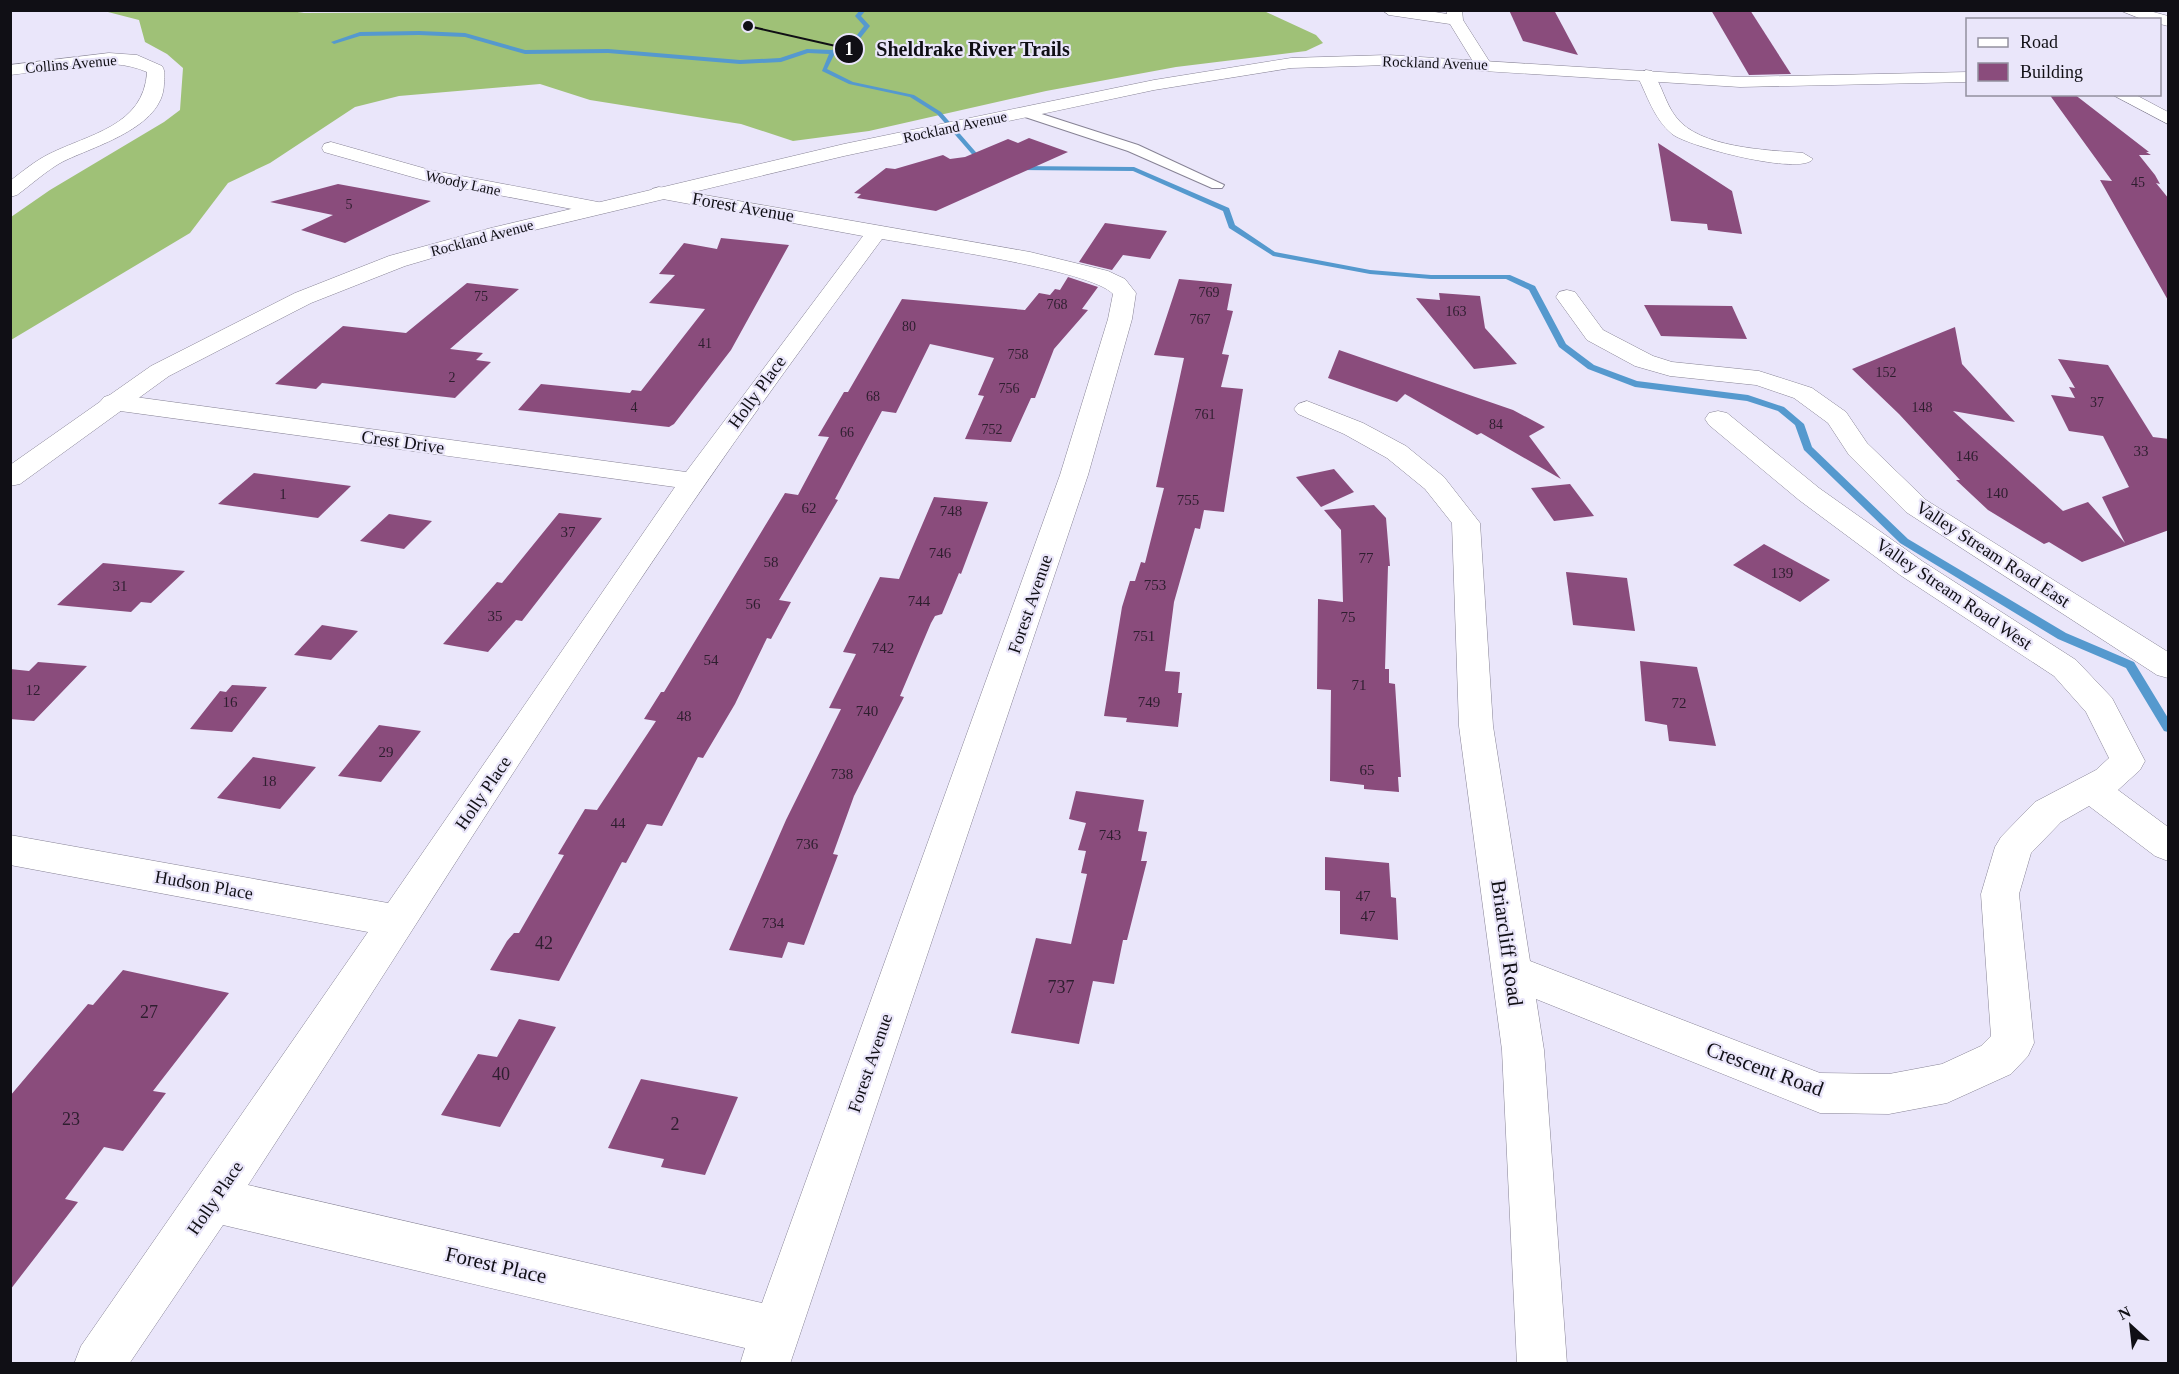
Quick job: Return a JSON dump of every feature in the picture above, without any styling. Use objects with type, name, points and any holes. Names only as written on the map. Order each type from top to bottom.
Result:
[{"type":"street","points":[[1389,10],[1455,15],[1484,64]]},
{"type":"street","points":[[2125,10],[2157,18]]},
{"type":"street","name":"Collins Avenue","points":[[10,70],[109,58],[131,59],[156,70],[157,80],[144,112],[117,131],[54,158]]},
{"type":"street","name":"Rockland Avenue","points":[[10,478],[113,402],[160,371],[313,294],[397,261],[598,208],[938,130],[1154,85],[1291,63],[1388,60],[1785,82],[1966,77]]},
{"type":"street","points":[[1647,75],[1671,124],[1694,138],[1736,151],[1803,159]]},
{"type":"street","points":[[2123,96],[2169,119]]},
{"type":"street","name":"Woody Lane","points":[[331,148],[389,168],[485,189],[598,208]]},
{"type":"street","points":[[21,158],[54,158]]},
{"type":"street","points":[[10,191],[54,158]]},
{"type":"street","name":"Forest Avenue","points":[[659,194],[1030,258],[1100,276],[1117,284],[1125,293],[1120,319],[1074,475],[771,1347]]},
{"type":"street","name":"Holly Place","points":[[99,1364],[214,1200],[693,481],[878,230]]},
{"type":"street","name":"Valley Stream Road East","points":[[1567,297],[1595,335],[1635,357],[1670,369],[1759,378],[1783,384],[1803,393],[1837,418],[1858,448],[1916,506],[2169,668]]},
{"type":"street","name":"Crest Drive","points":[[113,402],[693,481]]},
{"type":"street","name":"Briarcliff Road","points":[[1307,409],[1358,428],[1393,448],[1454,502],[1466,523],[1476,726],[1523,1050],[1542,1364]]},
{"type":"street","name":"Valley Stream Road West","points":[[1718,419],[1809,494],[1911,568],[2066,668],[2100,705],[2128,761],[2109,779],[2091,789]]},
{"type":"street","points":[[2091,789],[2169,846]]},
{"type":"street","name":"Crescent Road","points":[[1511,970],[1820,1093],[1889,1094],[1947,1083],[1996,1060],[2013,1043],[2000,894],[2014,847],[2048,812],[2091,789]]},
{"type":"street","name":"Hudson Place","points":[[10,850],[398,921]]},
{"type":"street","name":"Forest Place","points":[[214,1200],[771,1347]]},
{"type":"lane","points":[[1023,112],[1133,148],[1217,185]]},
{"type":"green space","points":[[284,10],[304,13],[1262,10],[1316,35],[1323,43],[1306,51],[1176,67],[1046,91],[869,131],[793,141],[741,124],[590,100],[540,84],[399,96],[355,107],[270,163],[228,183],[190,233],[11,340],[11,217],[50,190],[164,122],[180,110],[183,68],[167,54],[145,42],[139,20],[104,11]]},
{"type":"building","points":[[1509,10],[1554,10],[1578,55],[1523,41]]},
{"type":"building","points":[[1711,10],[1750,10],[1791,74],[1749,75]]},
{"type":"building","points":[[2050,96],[2077,96],[2151,155],[2139,155],[2155,175],[2160,184],[2156,183],[2169,199],[2169,302],[2100,180],[2112,181]]},
{"type":"building","points":[[1029,138],[1068,152],[936,211],[857,198],[861,194],[854,193],[886,168],[895,169],[943,155],[950,159],[965,157],[1008,139],[1018,143]]},
{"type":"building","points":[[1658,143],[1732,191],[1742,234],[1708,230],[1707,224],[1671,221]]},
{"type":"building","points":[[338,184],[431,201],[345,243],[301,230],[333,215],[270,202]]},
{"type":"building","points":[[1105,223],[1167,231],[1150,259],[1123,255],[1112,270],[1079,262]]},
{"type":"building","points":[[721,238],[789,245],[731,350],[674,424],[669,427],[518,410],[541,384],[630,393],[632,390],[641,391],[705,309],[649,303],[675,275],[659,274],[684,243],[717,249]]},
{"type":"building","points":[[1068,277],[1098,287],[1082,309],[1088,310],[1054,349],[1035,398],[1031,398],[1011,442],[965,439],[984,396],[978,395],[994,358],[930,344],[896,413],[882,411],[835,499],[838,500],[779,600],[791,602],[771,639],[767,638],[735,704],[703,758],[698,757],[662,826],[647,824],[626,863],[622,862],[559,981],[490,970],[507,941],[514,933],[519,933],[564,855],[558,854],[585,809],[597,810],[656,721],[644,719],[661,692],[664,692],[785,493],[798,495],[829,437],[818,436],[844,392],[848,392],[902,299],[1025,310],[1039,293],[1050,295],[1055,289],[1060,290]]},
{"type":"building","points":[[1179,279],[1232,284],[1227,310],[1233,311],[1222,354],[1229,355],[1221,387],[1243,389],[1224,512],[1204,510],[1200,529],[1195,528],[1174,602],[1165,671],[1180,672],[1178,693],[1182,693],[1178,727],[1126,722],[1127,718],[1104,716],[1122,607],[1130,581],[1135,581],[1141,562],[1145,563],[1164,488],[1156,487],[1184,358],[1154,355]]},
{"type":"building","points":[[467,283],[519,289],[450,349],[483,353],[476,360],[491,362],[455,398],[322,383],[316,389],[275,384],[343,326],[406,333]]},
{"type":"building","points":[[1439,293],[1480,296],[1485,328],[1517,364],[1474,369],[1416,298],[1440,300]]},
{"type":"building","points":[[1644,305],[1732,306],[1747,339],[1661,336]]},
{"type":"building","points":[[1955,327],[1962,364],[2015,422],[1953,411],[2063,511],[2088,502],[2125,543],[2102,497],[2129,487],[2103,436],[2069,431],[2051,395],[2075,398],[2069,387],[2075,388],[2058,359],[2108,365],[2153,437],[2169,439],[2169,530],[2082,562],[2049,542],[2044,544],[1988,510],[1956,480],[1960,480],[1899,414],[1852,369]]},
{"type":"building","points":[[1339,350],[1513,410],[1545,427],[1529,436],[1561,479],[1481,433],[1477,435],[1405,394],[1397,402],[1328,378]]},
{"type":"building","points":[[1334,469],[1354,492],[1321,507],[1296,477]]},
{"type":"building","points":[[254,473],[351,486],[318,518],[218,504]]},
{"type":"building","points":[[1570,484],[1594,516],[1554,521],[1531,488]]},
{"type":"building","points":[[934,497],[988,502],[961,574],[959,573],[942,614],[935,616],[931,623],[900,696],[904,697],[854,796],[833,854],[838,855],[804,945],[788,942],[782,958],[729,950],[786,820],[841,709],[829,708],[856,654],[843,652],[880,577],[899,579]]},
{"type":"building","points":[[1374,505],[1386,518],[1390,566],[1388,566],[1385,669],[1389,669],[1389,683],[1395,684],[1401,777],[1398,777],[1399,792],[1364,789],[1364,785],[1330,781],[1331,690],[1317,689],[1318,599],[1343,602],[1341,530],[1324,510]]},
{"type":"building","points":[[559,513],[602,518],[522,621],[516,620],[488,652],[443,644],[497,582],[502,583]]},
{"type":"building","points":[[389,514],[432,521],[404,549],[360,541]]},
{"type":"building","points":[[1764,544],[1830,580],[1800,602],[1733,565]]},
{"type":"building","points":[[103,563],[185,571],[151,603],[141,602],[131,612],[57,605]]},
{"type":"building","points":[[1566,572],[1627,578],[1635,631],[1573,625]]},
{"type":"building","points":[[322,625],[358,631],[331,660],[294,655]]},
{"type":"building","points":[[1640,661],[1697,667],[1716,746],[1669,741],[1667,725],[1645,721]]},
{"type":"building","points":[[38,662],[87,666],[34,721],[10,719],[10,669],[29,671]]},
{"type":"building","points":[[232,685],[267,687],[232,732],[190,729],[220,691],[226,692]]},
{"type":"building","points":[[379,725],[421,731],[381,782],[338,776]]},
{"type":"building","points":[[253,757],[316,767],[280,809],[217,798]]},
{"type":"building","points":[[1076,791],[1144,800],[1138,831],[1147,832],[1141,861],[1147,861],[1127,940],[1123,940],[1114,984],[1093,981],[1079,1044],[1011,1033],[1036,938],[1071,944],[1087,874],[1081,873],[1086,851],[1078,850],[1086,823],[1069,819]]},
{"type":"building","points":[[1325,857],[1389,863],[1391,897],[1396,898],[1398,940],[1340,934],[1340,891],[1325,890]]},
{"type":"building","points":[[123,970],[229,993],[153,1091],[166,1093],[123,1151],[104,1147],[65,1199],[78,1202],[10,1290],[10,1096],[88,1004],[93,1005]]},
{"type":"building","points":[[519,1019],[556,1027],[500,1127],[441,1115],[478,1054],[497,1057]]},
{"type":"building","points":[[641,1079],[738,1097],[705,1175],[661,1167],[664,1159],[608,1148]]},
{"type":"waterway","points":[[833,52],[856,40],[867,26],[858,16],[864,10]]},
{"type":"waterway","points":[[334,42],[360,34],[465,35],[525,52],[608,51],[740,62],[781,60],[807,51],[833,52]]},
{"type":"waterway","points":[[833,52],[824,70],[851,83],[912,96],[939,113],[979,159],[986,162]]},
{"type":"waterway","points":[[1018,168],[1134,169],[1226,210],[1232,226],[1273,254],[1370,272],[1431,277],[1507,277],[1532,288],[1562,345],[1591,367],[1635,384],[1748,398],[1781,409],[1799,424],[1807,448],[1904,541],[2062,636],[2130,665],[2168,728]]},
{"type":"place","name":"Sheldrake River Trails","points":[[748,26]]}]
